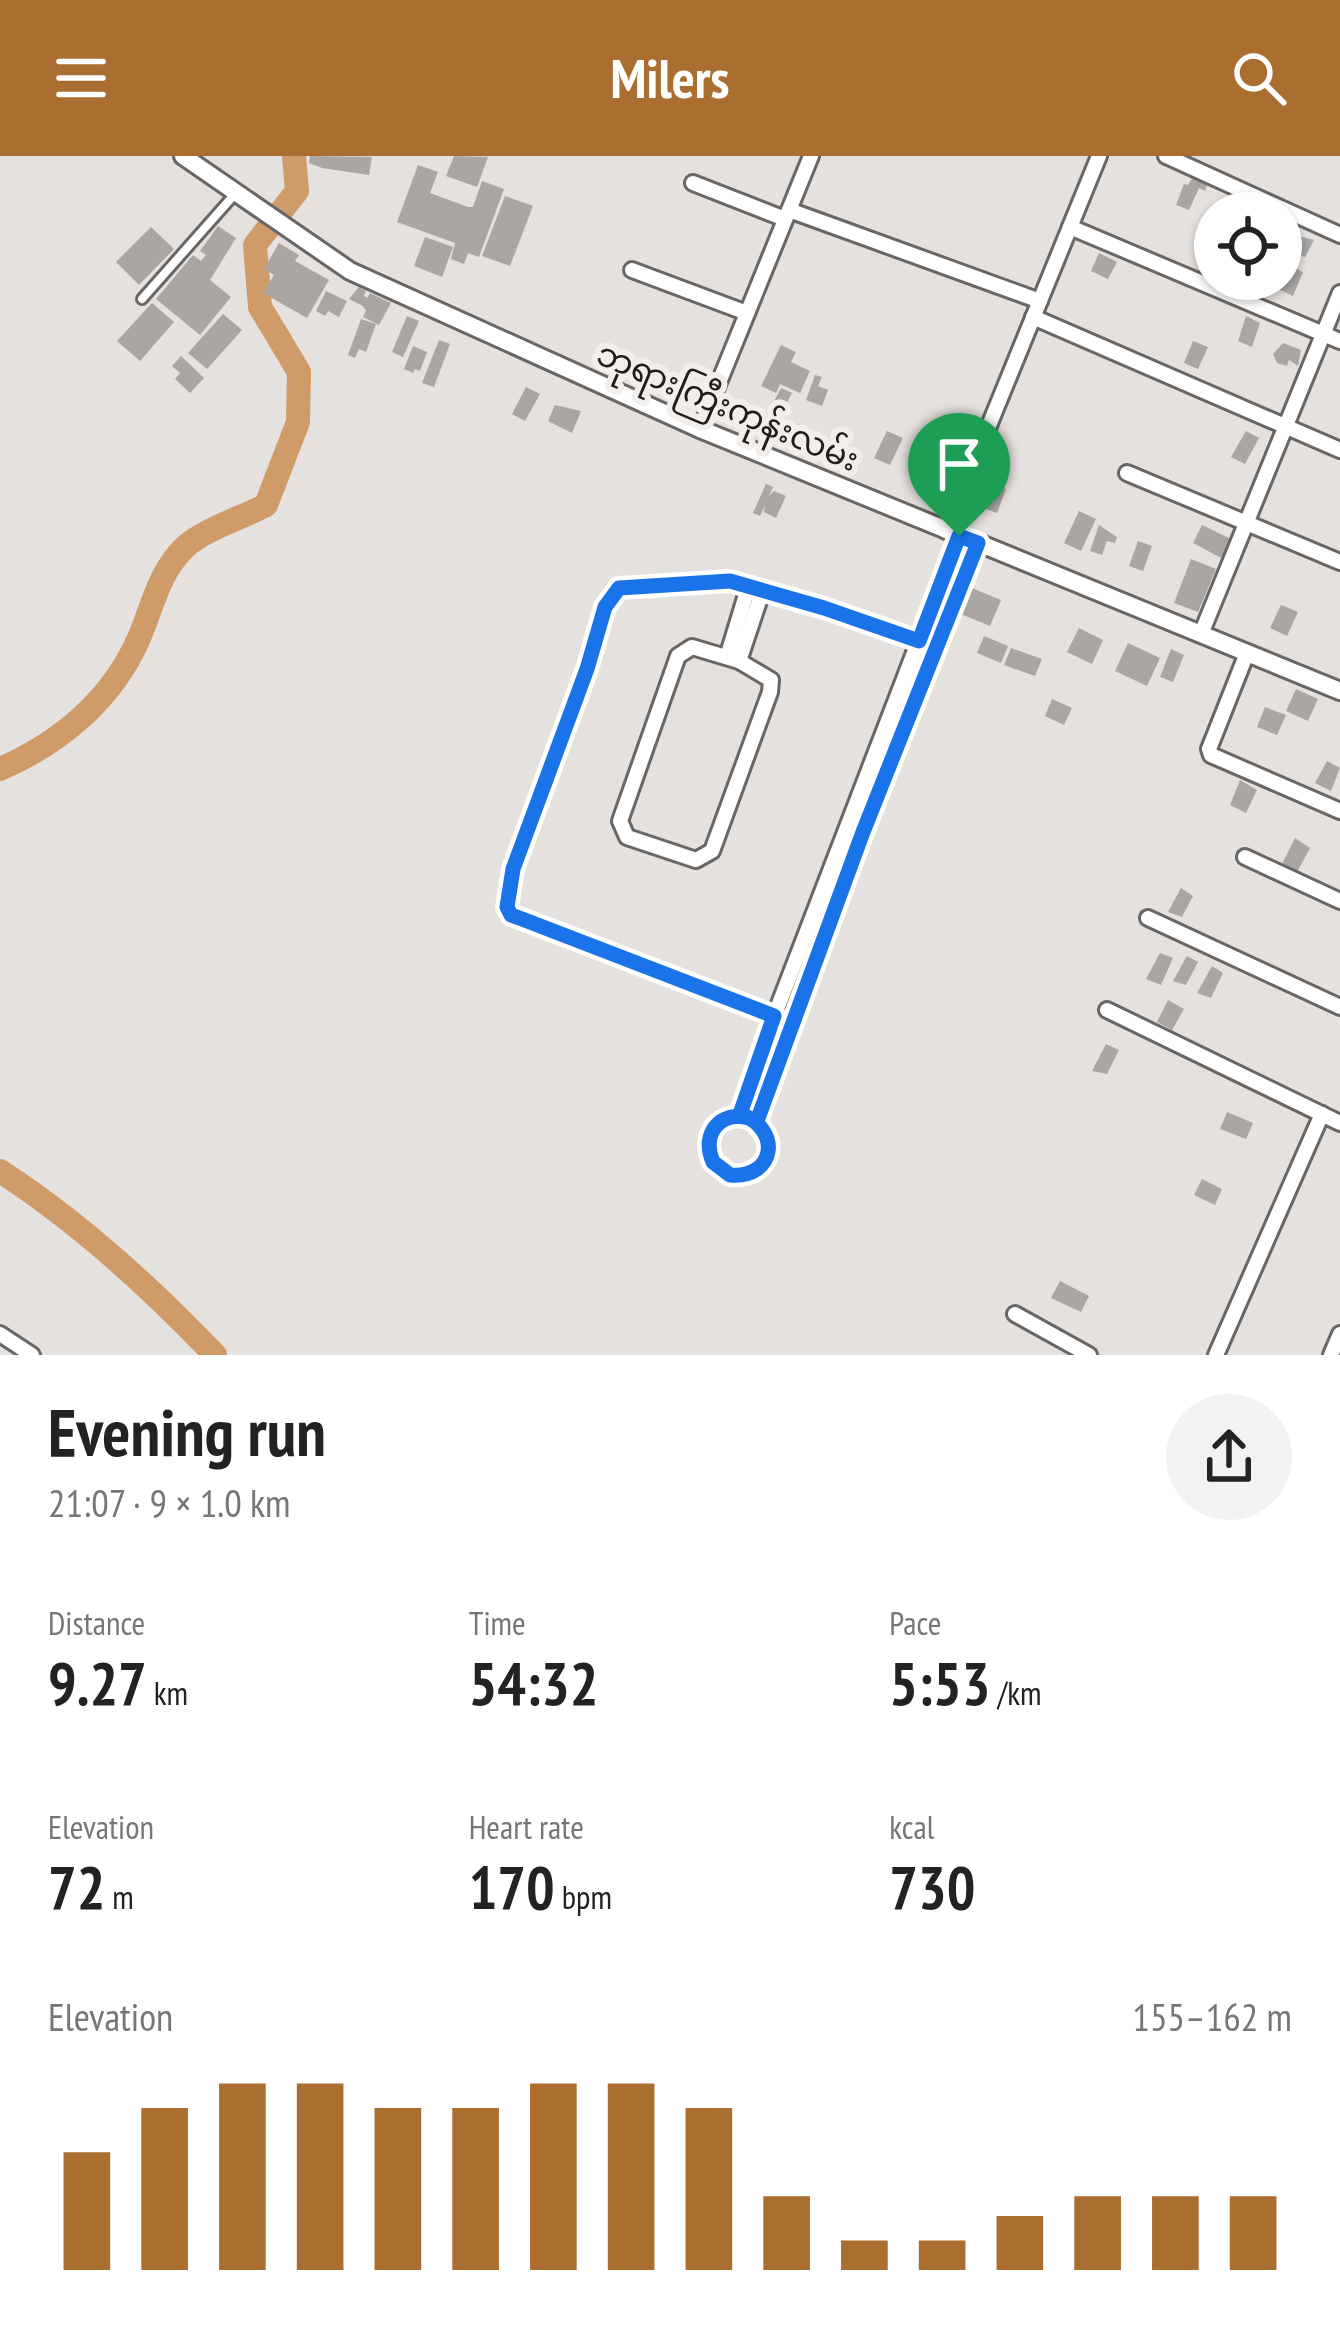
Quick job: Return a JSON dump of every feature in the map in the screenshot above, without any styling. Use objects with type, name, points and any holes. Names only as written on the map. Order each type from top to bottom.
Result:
[{"type":"street","name":"ဘုရားကြီးကုန်းလမ်း","points":[[183,156],[350,271],[700,429],[1340,691]]},
{"type":"street","points":[[700,429],[811,156]]},
{"type":"street","points":[[740,1114],[919,641],[952,533],[1099,156]]},
{"type":"street","points":[[1166,156],[1340,235]]},
{"type":"street","points":[[693,183],[1040,301]]},
{"type":"street","points":[[1070,227],[1340,341]]},
{"type":"street","points":[[632,270],[747,313]]},
{"type":"street","points":[[1201,634],[1340,293]]},
{"type":"street","points":[[1033,317],[1340,449]]},
{"type":"street","points":[[1127,473],[1340,562]]},
{"type":"street","points":[[757,1121],[978,543]]},
{"type":"street","points":[[774,1016],[511,915],[507,907],[513,869],[605,607],[619,588],[730,581],[934,648]]},
{"type":"street","points":[[733,659],[756,587]]},
{"type":"street","points":[[692,647],[733,659],[772,680],[712,851],[695,860],[627,837],[620,821],[678,656],[692,647]]},
{"type":"street","points":[[1247,653],[1209,749],[1211,755],[1340,811]]},
{"type":"street","points":[[872,762],[888,770]]},
{"type":"street","points":[[1245,857],[1340,901]]},
{"type":"street","points":[[1148,918],[1340,1006]]},
{"type":"street","points":[[807,929],[824,937]]},
{"type":"street","points":[[1107,1010],[1340,1123]]},
{"type":"street","points":[[740,1114],[757,1121],[768,1138],[766,1159],[752,1173],[730,1175],[713,1162],[708,1142],[718,1123],[740,1114]]},
{"type":"street","points":[[1216,1355],[1322,1114]]},
{"type":"street","points":[[1015,1314],[1084,1354]]},
{"type":"street","points":[[0,1334],[32,1355]]},
{"type":"street","points":[[1331,1355],[1340,1334]]},
{"type":"lane","points":[[142,299],[236,194]]},
{"type":"building","points":[[310,156],[372,157],[369,175],[322,168],[309,163]]},
{"type":"building","points":[[454,156],[488,157],[477,187],[446,176]]},
{"type":"building","points":[[418,165],[438,172],[430,193],[468,207],[473,207],[482,181],[504,189],[479,257],[468,253],[464,264],[451,259],[455,243],[397,222]]},
{"type":"building","points":[[1193,177],[1208,182],[1205,191],[1194,192],[1189,210],[1176,205],[1184,184]]},
{"type":"building","points":[[505,196],[533,206],[510,266],[482,256]]},
{"type":"building","points":[[218,226],[236,238],[210,280],[231,297],[200,335],[156,299],[193,255],[201,261],[206,255],[200,251]]},
{"type":"building","points":[[151,227],[174,249],[139,285],[116,262]]},
{"type":"building","points":[[425,237],[453,247],[442,277],[414,266]]},
{"type":"building","points":[[1302,237],[1314,240],[1302,256]]},
{"type":"building","points":[[279,243],[299,255],[295,261],[329,280],[307,318],[263,293],[274,275],[264,269]]},
{"type":"building","points":[[1099,253],[1117,262],[1108,279],[1091,271]]},
{"type":"building","points":[[359,287],[367,298],[370,293],[391,303],[379,325],[363,317],[363,306],[349,299]]},
{"type":"building","points":[[326,291],[347,301],[339,317],[316,311]]},
{"type":"building","points":[[152,303],[174,322],[140,361],[117,341]]},
{"type":"building","points":[[223,314],[242,330],[207,369],[188,353]]},
{"type":"building","points":[[407,316],[419,321],[403,357],[392,352]]},
{"type":"building","points":[[1246,316],[1260,323],[1252,347],[1238,341]]},
{"type":"building","points":[[361,319],[376,324],[366,352],[359,349],[355,358],[348,355]]},
{"type":"building","points":[[439,340],[450,344],[434,387],[422,383]]},
{"type":"building","points":[[1193,341],[1208,347],[1198,369],[1184,363]]},
{"type":"building","points":[[1283,343],[1301,350],[1298,366],[1289,360],[1287,366],[1277,363],[1273,354]]},
{"type":"building","points":[[781,345],[796,352],[791,362],[810,371],[800,393],[780,384],[776,393],[761,386]]},
{"type":"building","points":[[413,346],[427,352],[420,371],[413,373],[404,369]]},
{"type":"building","points":[[181,356],[204,378],[190,393],[175,379],[180,373],[172,366]]},
{"type":"building","points":[[815,375],[822,377],[818,386],[828,390],[822,406],[806,400]]},
{"type":"building","points":[[526,387],[540,394],[525,421],[512,414]]},
{"type":"building","points":[[781,388],[792,393],[774,428],[763,422]]},
{"type":"building","points":[[555,405],[581,411],[572,433],[548,421]]},
{"type":"building","points":[[887,431],[903,438],[890,465],[874,458]]},
{"type":"building","points":[[1246,431],[1259,438],[1245,464],[1231,457]]},
{"type":"building","points":[[766,484],[773,487],[769,496],[774,491],[786,496],[776,518],[764,512],[765,505],[760,516],[753,513]]},
{"type":"building","points":[[992,484],[1006,489],[997,513],[983,508]]},
{"type":"building","points":[[1079,511],[1096,519],[1081,551],[1064,543]]},
{"type":"building","points":[[1099,525],[1117,537],[1115,543],[1107,541],[1102,555],[1090,551]]},
{"type":"building","points":[[1202,525],[1231,539],[1221,558],[1193,543]]},
{"type":"building","points":[[1138,541],[1152,546],[1143,571],[1129,566]]},
{"type":"building","points":[[1191,559],[1216,569],[1198,612],[1174,603]]},
{"type":"building","points":[[962,584],[1001,600],[990,626],[951,610]]},
{"type":"building","points":[[1281,605],[1298,612],[1287,636],[1270,628]]},
{"type":"building","points":[[1079,628],[1103,640],[1092,664],[1067,652]]},
{"type":"building","points":[[984,636],[1008,646],[1001,663],[977,653]]},
{"type":"building","points":[[1128,643],[1160,658],[1147,686],[1115,671]]},
{"type":"building","points":[[1011,648],[1042,659],[1035,676],[1004,665]]},
{"type":"building","points":[[1171,649],[1184,655],[1173,682],[1160,677]]},
{"type":"building","points":[[1296,689],[1318,699],[1308,721],[1286,711]]},
{"type":"building","points":[[1052,699],[1072,708],[1064,725],[1045,716]]},
{"type":"building","points":[[1265,707],[1286,715],[1277,735],[1257,727]]},
{"type":"building","points":[[1327,761],[1340,768],[1331,791],[1315,783]]},
{"type":"building","points":[[1240,780],[1257,790],[1246,813],[1230,805]]},
{"type":"building","points":[[1295,838],[1310,848],[1296,874],[1281,866]]},
{"type":"building","points":[[1181,888],[1193,896],[1182,917],[1168,912]]},
{"type":"building","points":[[1160,953],[1173,958],[1161,985],[1146,979]]},
{"type":"building","points":[[1187,956],[1198,962],[1186,985],[1173,981]]},
{"type":"building","points":[[1212,966],[1223,973],[1211,998],[1197,993]]},
{"type":"building","points":[[1168,1000],[1184,1009],[1172,1030],[1157,1022]]},
{"type":"building","points":[[1106,1044],[1119,1050],[1107,1074],[1092,1071]]},
{"type":"building","points":[[1227,1112],[1253,1123],[1246,1139],[1220,1129]]},
{"type":"building","points":[[1202,1179],[1222,1189],[1215,1205],[1194,1195]]},
{"type":"building","points":[[1060,1281],[1089,1296],[1081,1312],[1051,1298]]},
{"type":"waterway","points":[[0,769],[43,746],[99,700],[128,660],[162,579],[184,548],[212,529],[266,505],[298,422],[299,372],[260,307],[255,245],[297,191],[294,156]]},
{"type":"waterway","points":[[0,1171],[113,1257],[215,1355]]},
{"type":"route","points":[[959,536],[919,641],[730,581],[619,588],[605,607],[513,869],[507,907],[511,915],[774,1016],[740,1114],[764,1129],[769,1149],[752,1173],[730,1175],[713,1162],[708,1142],[711,1131],[734,1115],[740,1114],[757,1121],[863,832],[978,543],[959,536]]}]
